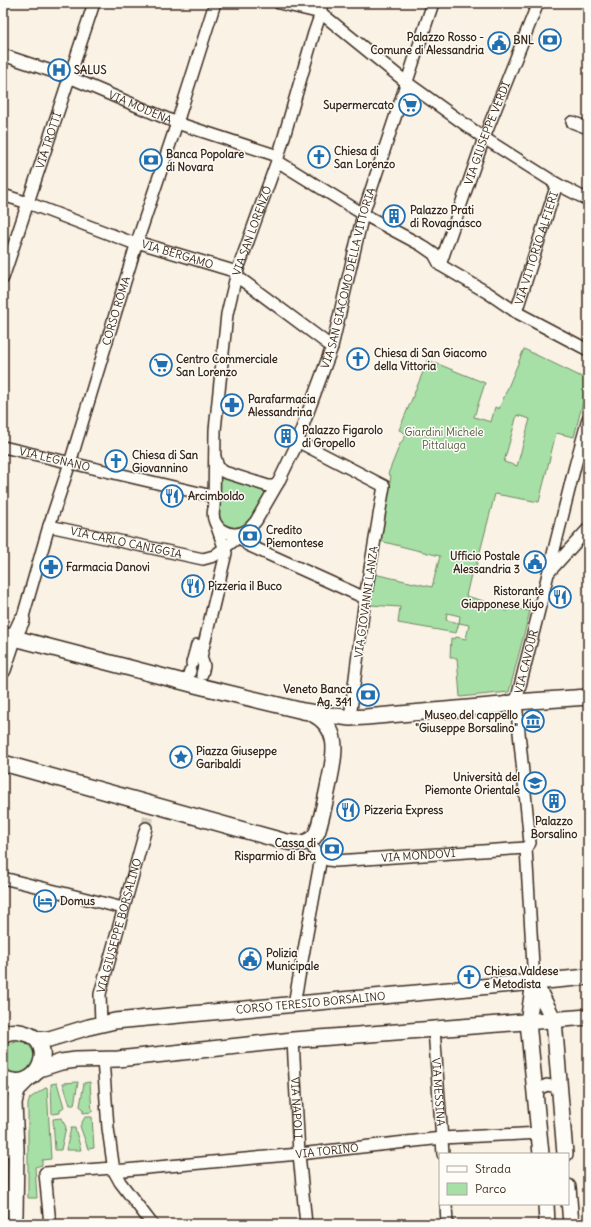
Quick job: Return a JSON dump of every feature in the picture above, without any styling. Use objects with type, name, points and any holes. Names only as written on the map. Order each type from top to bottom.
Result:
[{"type":"main road","points":[[5,665],[7,638],[22,620]]},
{"type":"main road","points":[[7,638],[189,672],[303,711],[316,716],[327,725],[333,739],[334,757]]},
{"type":"main road","points":[[303,711],[356,717],[516,702],[588,697]]},
{"type":"main road","points":[[6,764],[283,841],[305,843],[317,834],[338,736],[341,729],[356,717]]},
{"type":"main road","name":"CORSO TERESIO BORSALINO","points":[[36,1039],[49,1039],[101,1024],[123,1020],[588,977]]},
{"type":"main road","points":[[534,982],[554,1020],[565,1153]]},
{"type":"main road","points":[[534,982],[528,1022],[542,1153]]},
{"type":"main road","points":[[3,1078],[15,1082],[68,1061],[118,1059],[294,1040],[588,1017]]},
{"type":"main road","points":[[6,1032],[26,1033],[36,1039],[42,1051],[41,1063],[34,1074],[17,1090],[14,1104],[16,1149],[15,1220]]},
{"type":"main road","points":[[3,1114],[15,1220]]},
{"type":"main road","points":[[569,1199],[571,1224]]},
{"type":"main road","points":[[546,1205],[547,1224]]},
{"type":"street","name":"VIA TROTTI","points":[[3,278],[94,3]]},
{"type":"street","name":"CORSO ROMA","points":[[22,620],[49,526],[70,463],[137,242],[215,3]]},
{"type":"street","points":[[279,3],[321,8],[406,82],[484,138],[557,184],[588,200]]},
{"type":"street","name":"VIA SAN GIACOMO DELLA VITTORIA","points":[[250,528],[278,483],[294,450],[332,347],[363,214],[406,82],[434,3]]},
{"type":"street","name":"VIA GIUSEPPE VERDI","points":[[440,265],[484,138],[538,3]]},
{"type":"street","name":"VIA SAN LORENZO","points":[[224,551],[212,514],[214,508],[215,430],[227,314],[237,272],[278,159],[321,8]]},
{"type":"street","name":"VIA MODENA","points":[[3,55],[69,77],[177,123],[278,159],[363,214],[434,254],[440,265],[488,293],[516,312],[588,350]]},
{"type":"street","points":[[572,122],[588,128]]},
{"type":"street","name":"VIA VITTORIO ALFIERI","points":[[516,312],[557,184]]},
{"type":"street","name":"VIA BERGAMO","points":[[3,195],[133,243],[137,242],[237,272]]},
{"type":"street","points":[[237,272],[239,278],[332,347]]},
{"type":"street","name":"VIA CAVOUR","points":[[534,982],[526,848],[530,843],[516,702],[588,419]]},
{"type":"street","name":"VIA GIOVANNI LANZA","points":[[297,441],[384,486],[365,598],[356,717]]},
{"type":"street","name":"VIA LEGNANO","points":[[3,447],[208,495],[213,499],[214,508]]},
{"type":"street","points":[[214,452],[217,465],[224,472],[268,486],[274,486],[278,483]]},
{"type":"street","points":[[215,523],[221,530],[234,534],[242,533],[250,528]]},
{"type":"street","name":"VIA CARLO CANIGGIA","points":[[49,526],[203,559]]},
{"type":"street","points":[[203,559],[212,557],[224,551],[242,537],[250,528]]},
{"type":"street","points":[[189,672],[224,551],[250,528]]},
{"type":"street","points":[[548,572],[588,529]]},
{"type":"street","points":[[242,537],[245,542],[252,547],[365,598]]},
{"type":"street","points":[[203,559],[219,569]]},
{"type":"street","points":[[202,674],[204,666],[201,657],[219,569]]},
{"type":"street","points":[[149,815],[154,809],[178,812]]},
{"type":"street","name":"VIA GIUSEPPE BORSALINO","points":[[101,1024],[100,994],[146,828]]},
{"type":"street","points":[[283,841],[308,847],[315,850],[319,855],[319,867],[294,1004]]},
{"type":"street","name":"VIA MONDOVÌ","points":[[315,850],[328,860],[336,861],[526,848]]},
{"type":"street","points":[[3,878],[123,908]]},
{"type":"street","name":"VIA MESSINA","points":[[434,1029],[443,1153]]},
{"type":"street","name":"VIA NAPOLI","points":[[294,1040],[299,1154],[306,1224]]},
{"type":"street","points":[[103,1059],[108,1128],[114,1170],[120,1182],[152,1224]]},
{"type":"street","points":[[537,1101],[538,1089],[542,1086],[546,1085],[556,1087],[559,1093]]},
{"type":"street","name":"VIA TORINO","points":[[50,1224],[45,1173],[114,1170],[299,1154],[442,1138],[540,1132]]},
{"type":"street","points":[[446,1205],[447,1224]]},
{"type":"green space","name":"Giardini Michele Pittaluga","points":[[524,349],[588,380],[574,437],[556,433],[539,502],[495,494],[476,567],[473,566],[466,596],[491,603],[490,607],[508,611],[509,607],[530,611],[509,692],[460,697],[457,658],[450,658],[451,638],[455,639],[456,637],[466,639],[469,625],[459,623],[456,633],[398,623],[400,607],[370,605],[374,574],[432,587],[440,556],[380,541],[391,476],[388,474],[400,444],[407,434],[399,430],[428,360],[485,383],[474,417],[491,422],[495,407],[499,409]],"holes":[[[517,415],[530,419],[517,466],[504,462]],[[447,613],[460,616],[459,623],[446,620]]]},
{"type":"green space","points":[[218,473],[269,489],[252,516],[241,526],[235,528],[228,527],[221,521],[219,516]]},
{"type":"green space","points":[[21,1041],[27,1043],[32,1048],[34,1057],[32,1066],[27,1071],[15,1073],[9,1071],[4,1066],[2,1054],[4,1048],[9,1043]]},
{"type":"green space","points":[[78,1082],[74,1105],[70,1105],[63,1083]]},
{"type":"green space","points":[[90,1082],[92,1112],[83,1113],[80,1106],[84,1083]]},
{"type":"green space","points":[[57,1083],[64,1107],[60,1110],[60,1113],[52,1114],[51,1084]]},
{"type":"green space","points":[[47,1087],[51,1159],[42,1160],[42,1165],[35,1167],[37,1198],[28,1198],[28,1104],[30,1098]]},
{"type":"green space","points":[[85,1117],[92,1117],[94,1148],[88,1149],[80,1126]]},
{"type":"green space","points":[[61,1118],[66,1127],[61,1150],[55,1150],[53,1119]]},
{"type":"green space","points":[[71,1128],[75,1128],[81,1150],[66,1150]]},
{"type":"tunnel","points":[[146,828],[149,815]]},
{"type":"place","name":"BNL","points":[[550,40]]},
{"type":"place","name":"Palazzo Rosso - Comune di Alessandria","points":[[499,43]]},
{"type":"place","name":"SALUS","points":[[59,70]]},
{"type":"place","name":"Supermercato","points":[[410,105]]},
{"type":"place","name":"Chiesa di San Lorenzo","points":[[319,157]]},
{"type":"place","name":"Banca Popolare di Novara","points":[[151,160]]},
{"type":"place","name":"Palazzo Prati di Rovagnasco","points":[[394,216]]},
{"type":"place","name":"Chiesa di San Giacomo della Vittoria","points":[[358,359]]},
{"type":"place","name":"Centro Commerciale San Lorenzo","points":[[161,365]]},
{"type":"place","name":"Parafarmacia Alessandrina","points":[[232,405]]},
{"type":"place","name":"Palazzo Figarolo di Gropello","points":[[286,436]]},
{"type":"place","name":"Chiesa di San Giovannino","points":[[116,461]]},
{"type":"place","name":"Arcimboldo","points":[[172,496]]},
{"type":"place","name":"Credito Piemontese","points":[[250,536]]},
{"type":"place","name":"Ufficio Postale Alessandria 3","points":[[535,562]]},
{"type":"place","name":"Farmacia Danovi","points":[[51,567]]},
{"type":"place","name":"Pizzeria il Buco","points":[[193,586]]},
{"type":"place","name":"Ristorante Giapponese Kiyo","points":[[560,597]]},
{"type":"place","name":"Veneto Banca Ag. 341","points":[[368,695]]},
{"type":"place","name":"Museo del cappello \"Giuseppe Borsalino\"","points":[[533,721]]},
{"type":"place","name":"Piazza Giuseppe Garibaldi","points":[[181,757]]},
{"type":"place","name":"Università del Piemonte Orientale","points":[[535,783]]},
{"type":"place","name":"Palazzo Borsalino","points":[[554,801]]},
{"type":"place","name":"Pizzeria Express","points":[[348,810]]},
{"type":"place","name":"Cassa di Risparmio di Bra","points":[[332,849]]},
{"type":"place","name":"Domus","points":[[45,901]]},
{"type":"place","name":"Polizia Municipale","points":[[250,959]]},
{"type":"place","name":"Chiesa Valdese e Metodista","points":[[469,977]]}]
